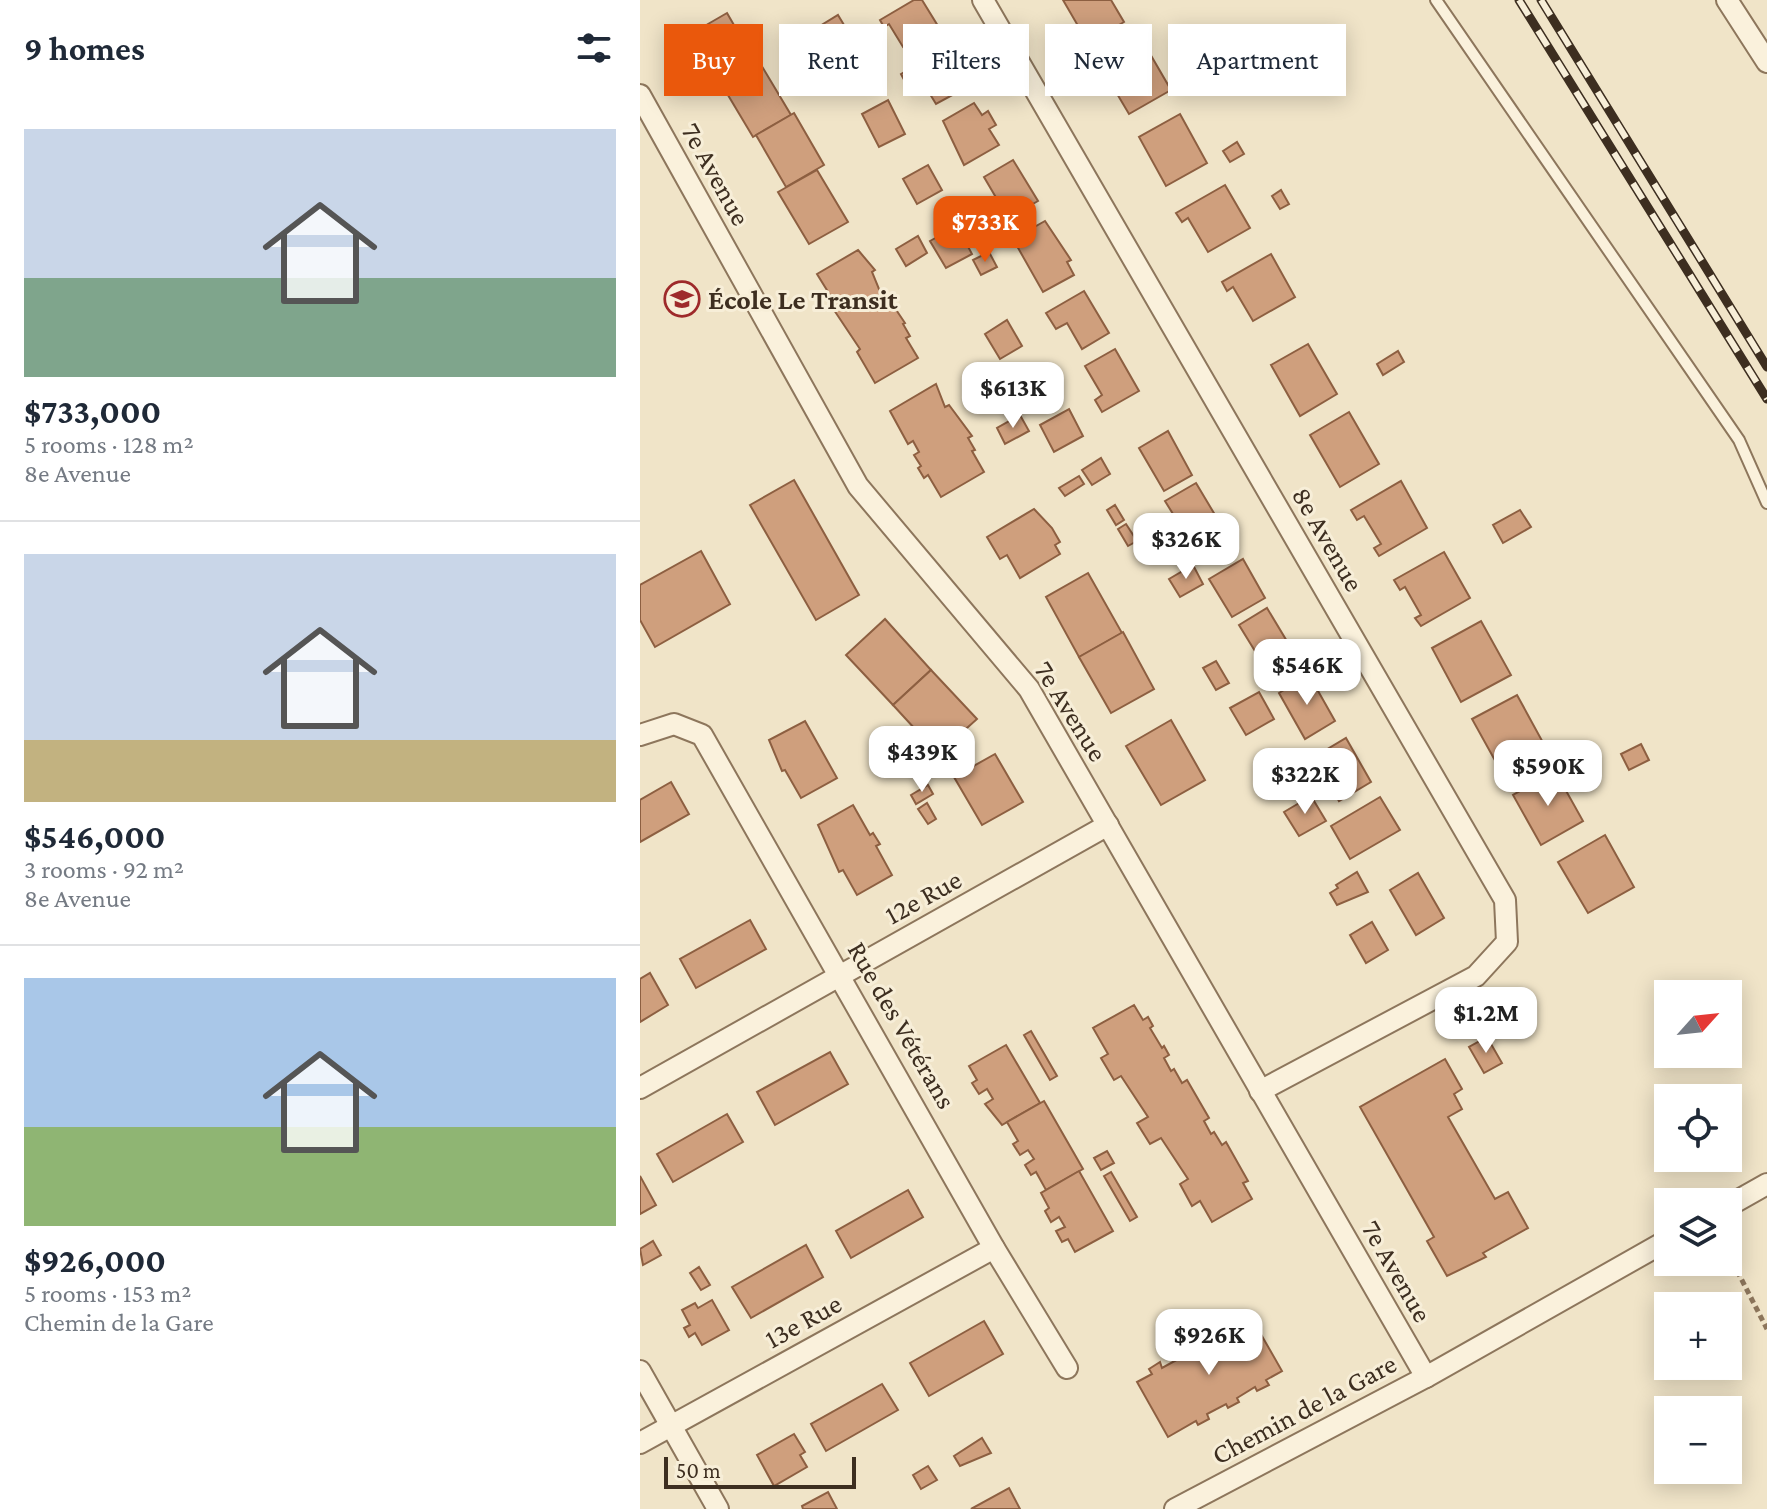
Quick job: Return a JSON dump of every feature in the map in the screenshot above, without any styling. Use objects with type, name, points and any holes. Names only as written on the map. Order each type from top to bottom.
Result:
[{"type":"street","name":"8e Avenue","points":[[983,0],[1505,900],[1507,942],[1476,976],[1260,1091]]},
{"type":"street","points":[[1727,0],[1767,62]]},
{"type":"street","name":"7e Avenue","points":[[640,95],[858,486],[1029,689],[1426,1377]]},
{"type":"street","name":"Rue des Vétérans","points":[[640,735],[674,724],[702,735],[841,974],[994,1248],[1067,1368]]},
{"type":"street","name":"12e Rue","points":[[640,1088],[1108,825]]},
{"type":"street","points":[[1742,1198],[1767,1184]]},
{"type":"street","name":"13e Rue","points":[[640,1443],[994,1248]]},
{"type":"street","name":"Chemin de la Gare","points":[[1175,1509],[1426,1377],[1654,1248]]},
{"type":"street","points":[[640,1371],[718,1509]]},
{"type":"lane","points":[[1436,0],[1739,440],[1767,503]]},
{"type":"path","points":[[1740,1276],[1767,1329]]},
{"type":"building","points":[[914,0],[922,0],[937,24],[903,24],[903,47],[889,24],[882,24],[880,20]]},
{"type":"building","points":[[1063,0],[1111,0],[1124,22],[1121,24],[1077,24]]},
{"type":"building","points":[[727,13],[733,24],[708,24]]},
{"type":"building","points":[[838,15],[843,24],[823,24]]},
{"type":"building","points":[[1152,57],[1168,85],[1168,92],[1129,114],[1118,96],[1152,96]]},
{"type":"building","points":[[763,68],[791,115],[753,137],[729,96],[763,96]]},
{"type":"building","points":[[931,96],[951,96],[936,104]]},
{"type":"building","points":[[888,100],[905,134],[879,147],[862,114]]},
{"type":"building","points":[[974,103],[982,115],[988,111],[996,125],[989,129],[999,145],[964,165],[943,121]]},
{"type":"building","points":[[794,113],[824,165],[786,187],[756,135]]},
{"type":"building","points":[[1180,114],[1207,163],[1166,186],[1139,137]]},
{"type":"building","points":[[1237,142],[1244,154],[1230,162],[1223,151]]},
{"type":"building","points":[[1013,160],[1038,201],[1008,218],[984,177]]},
{"type":"building","points":[[928,165],[942,190],[917,204],[903,179]]},
{"type":"building","points":[[817,170],[848,222],[809,244],[778,192]]},
{"type":"building","points":[[1225,185],[1250,228],[1208,252],[1188,218],[1182,222],[1176,213]]},
{"type":"building","points":[[1281,190],[1289,204],[1280,209],[1272,196]]},
{"type":"building","points":[[1045,221],[1071,260],[1067,262],[1074,275],[1043,292],[1013,239]]},
{"type":"building","points":[[957,226],[972,254],[946,268],[930,241]]},
{"type":"building","points":[[918,236],[927,253],[906,266],[896,249]]},
{"type":"building","points":[[858,250],[875,270],[872,272],[881,294],[884,292],[905,323],[910,336],[906,338],[918,358],[875,383],[857,352],[860,349],[826,298],[830,295],[817,274]]},
{"type":"building","points":[[989,252],[997,267],[981,275],[973,260]]},
{"type":"building","points":[[1271,254],[1295,297],[1253,321],[1233,287],[1227,291],[1222,282]]},
{"type":"building","points":[[1084,291],[1109,333],[1082,349],[1067,323],[1056,329],[1046,313]]},
{"type":"building","points":[[1007,320],[1022,346],[1000,359],[985,334]]},
{"type":"building","points":[[1308,344],[1337,394],[1300,416],[1271,365]]},
{"type":"building","points":[[1115,349],[1139,391],[1102,412],[1095,400],[1102,395],[1085,366]]},
{"type":"building","points":[[1398,351],[1404,362],[1383,375],[1377,364]]},
{"type":"building","points":[[1015,366],[1024,381],[1016,386],[1007,371]]},
{"type":"building","points":[[936,384],[945,407],[949,405],[972,436],[968,438],[975,450],[972,451],[984,472],[941,497],[928,475],[924,478],[918,468],[921,466],[914,455],[919,452],[913,441],[908,444],[890,411]]},
{"type":"building","points":[[1069,409],[1083,436],[1054,452],[1040,425]]},
{"type":"building","points":[[1349,412],[1379,464],[1340,487],[1310,435]]},
{"type":"building","points":[[1020,415],[1029,431],[1005,444],[997,428]]},
{"type":"building","points":[[1168,431],[1192,475],[1164,491],[1139,448]]},
{"type":"building","points":[[1101,458],[1110,474],[1092,485],[1082,470]]},
{"type":"building","points":[[1079,476],[1084,484],[1065,496],[1059,488]]},
{"type":"building","points":[[794,480],[859,595],[816,620],[750,505]]},
{"type":"building","points":[[1401,481],[1427,528],[1379,556],[1374,548],[1381,544],[1364,516],[1357,520],[1351,510]]},
{"type":"building","points":[[1196,483],[1227,535],[1197,553],[1183,530],[1168,539],[1164,534],[1158,537],[1152,527],[1173,514],[1165,501]]},
{"type":"building","points":[[1115,505],[1124,520],[1116,525],[1107,510]]},
{"type":"building","points":[[1034,509],[1052,528],[1060,542],[1055,545],[1060,554],[1020,578],[1007,555],[1000,559],[987,537]]},
{"type":"building","points":[[1520,510],[1531,527],[1503,543],[1493,525]]},
{"type":"building","points":[[1126,524],[1137,541],[1128,546],[1118,529]]},
{"type":"building","points":[[701,551],[730,604],[655,647],[640,620],[640,585]]},
{"type":"building","points":[[1444,552],[1470,598],[1421,626],[1415,618],[1421,615],[1405,587],[1400,590],[1394,580]]},
{"type":"building","points":[[1243,559],[1265,598],[1232,617],[1209,579]]},
{"type":"building","points":[[1193,565],[1203,584],[1180,597],[1169,579]]},
{"type":"building","points":[[1088,573],[1122,633],[1079,657],[1046,597]]},
{"type":"building","points":[[1267,608],[1294,653],[1266,669],[1239,625]]},
{"type":"building","points":[[885,619],[931,670],[893,705],[846,655]]},
{"type":"building","points":[[1481,621],[1511,675],[1461,702],[1432,648]]},
{"type":"building","points":[[1123,632],[1154,689],[1111,713],[1079,657]]},
{"type":"building","points":[[1216,661],[1229,683],[1216,690],[1203,668]]},
{"type":"building","points":[[931,670],[977,719],[938,754],[893,705]]},
{"type":"building","points":[[1309,675],[1335,721],[1305,739],[1279,693]]},
{"type":"building","points":[[1259,692],[1274,719],[1246,735],[1230,708]]},
{"type":"building","points":[[1517,695],[1546,748],[1502,773],[1472,719]]},
{"type":"building","points":[[1171,720],[1205,780],[1161,805],[1126,746]]},
{"type":"building","points":[[805,721],[837,778],[801,798],[785,770],[782,771],[769,740]]},
{"type":"building","points":[[1346,738],[1371,782],[1339,801],[1314,757]]},
{"type":"building","points":[[1641,744],[1649,760],[1629,770],[1621,754]]},
{"type":"building","points":[[995,754],[1023,802],[982,825],[954,777]]},
{"type":"building","points":[[1555,771],[1583,821],[1541,845],[1513,795]]},
{"type":"building","points":[[671,782],[689,814],[640,842],[640,800]]},
{"type":"building","points":[[928,785],[933,794],[916,804],[911,795]]},
{"type":"building","points":[[1311,796],[1326,821],[1299,836],[1284,812]]},
{"type":"building","points":[[1380,797],[1400,830],[1350,859],[1331,826]]},
{"type":"building","points":[[927,803],[936,819],[928,824],[918,809]]},
{"type":"building","points":[[853,805],[870,835],[873,833],[880,844],[876,846],[892,875],[857,895],[843,870],[839,872],[818,825]]},
{"type":"building","points":[[1605,835],[1634,887],[1588,913],[1558,862]]},
{"type":"building","points":[[1357,872],[1368,892],[1337,905],[1330,893],[1338,888],[1336,885]]},
{"type":"building","points":[[1418,873],[1444,918],[1416,935],[1390,890]]},
{"type":"building","points":[[750,920],[766,949],[696,988],[680,959]]},
{"type":"building","points":[[1372,922],[1388,950],[1366,963],[1350,935]]},
{"type":"building","points":[[650,973],[668,1005],[640,1022],[640,979]]},
{"type":"building","points":[[1134,1005],[1143,1020],[1148,1017],[1153,1026],[1150,1028],[1169,1055],[1164,1058],[1171,1071],[1174,1069],[1182,1083],[1187,1080],[1209,1118],[1204,1121],[1211,1134],[1214,1132],[1222,1145],[1226,1142],[1248,1181],[1243,1183],[1252,1199],[1212,1222],[1200,1201],[1192,1206],[1180,1184],[1188,1179],[1161,1138],[1150,1144],[1137,1123],[1148,1117],[1121,1076],[1114,1080],[1101,1058],[1108,1054],[1093,1028]]},
{"type":"building","points":[[1031,1031],[1057,1076],[1050,1080],[1024,1035]]},
{"type":"building","points":[[1487,1037],[1502,1063],[1484,1073],[1469,1047]]},
{"type":"building","points":[[1006,1045],[1040,1103],[1002,1125],[985,1104],[993,1099],[987,1089],[979,1094],[972,1083],[977,1080],[969,1066]]},
{"type":"building","points":[[830,1052],[848,1084],[775,1125],[757,1092]]},
{"type":"building","points":[[1445,1059],[1462,1089],[1454,1094],[1462,1109],[1448,1117],[1495,1199],[1508,1192],[1528,1228],[1483,1253],[1486,1257],[1447,1276],[1427,1241],[1434,1237],[1360,1107]]},
{"type":"building","points":[[1044,1101],[1083,1169],[1046,1190],[1036,1172],[1031,1175],[1025,1165],[1034,1159],[1028,1150],[1020,1155],[1013,1144],[1018,1141],[1007,1122]]},
{"type":"building","points":[[727,1114],[743,1142],[673,1182],[657,1154]]},
{"type":"building","points":[[1107,1151],[1114,1163],[1101,1170],[1094,1158]]},
{"type":"building","points":[[1079,1171],[1113,1231],[1075,1252],[1068,1239],[1062,1242],[1056,1231],[1065,1227],[1059,1217],[1051,1222],[1045,1211],[1049,1208],[1041,1193]]},
{"type":"building","points":[[1111,1172],[1137,1217],[1130,1221],[1104,1176]]},
{"type":"building","points":[[640,1176],[656,1205],[640,1214]]},
{"type":"building","points":[[908,1190],[923,1217],[851,1258],[836,1231]]},
{"type":"building","points":[[653,1241],[661,1255],[643,1265],[640,1249]]},
{"type":"building","points":[[806,1245],[823,1277],[751,1318],[732,1287]]},
{"type":"building","points":[[699,1267],[710,1285],[701,1290],[690,1273]]},
{"type":"building","points":[[712,1300],[729,1330],[702,1345],[695,1333],[689,1337],[684,1328],[690,1325],[682,1310],[695,1303],[698,1308]]},
{"type":"building","points":[[1251,1317],[1282,1371],[1266,1380],[1269,1385],[1257,1391],[1255,1387],[1237,1398],[1239,1402],[1228,1408],[1226,1404],[1207,1414],[1209,1419],[1198,1425],[1196,1421],[1168,1437],[1137,1382],[1152,1374],[1149,1369],[1160,1362],[1162,1368],[1182,1357],[1179,1351],[1188,1346],[1191,1351],[1211,1339],[1209,1334],[1218,1329],[1221,1334]]},
{"type":"building","points":[[984,1321],[1003,1354],[929,1396],[910,1363]]},
{"type":"building","points":[[882,1384],[898,1410],[826,1451],[811,1424]]},
{"type":"building","points":[[794,1434],[805,1452],[800,1455],[807,1467],[774,1486],[757,1455]]},
{"type":"building","points":[[982,1438],[991,1453],[960,1466],[954,1456]]},
{"type":"building","points":[[928,1466],[937,1480],[921,1489],[913,1475]]},
{"type":"building","points":[[1009,1488],[1020,1509],[971,1509]]},
{"type":"building","points":[[828,1492],[837,1509],[803,1509],[802,1506]]},
{"type":"railway","points":[[1519,0],[1767,399]]},
{"type":"railway","points":[[1541,0],[1767,367]]},
{"type":"place","name":"École Le Transit","points":[[682,299]]}]
